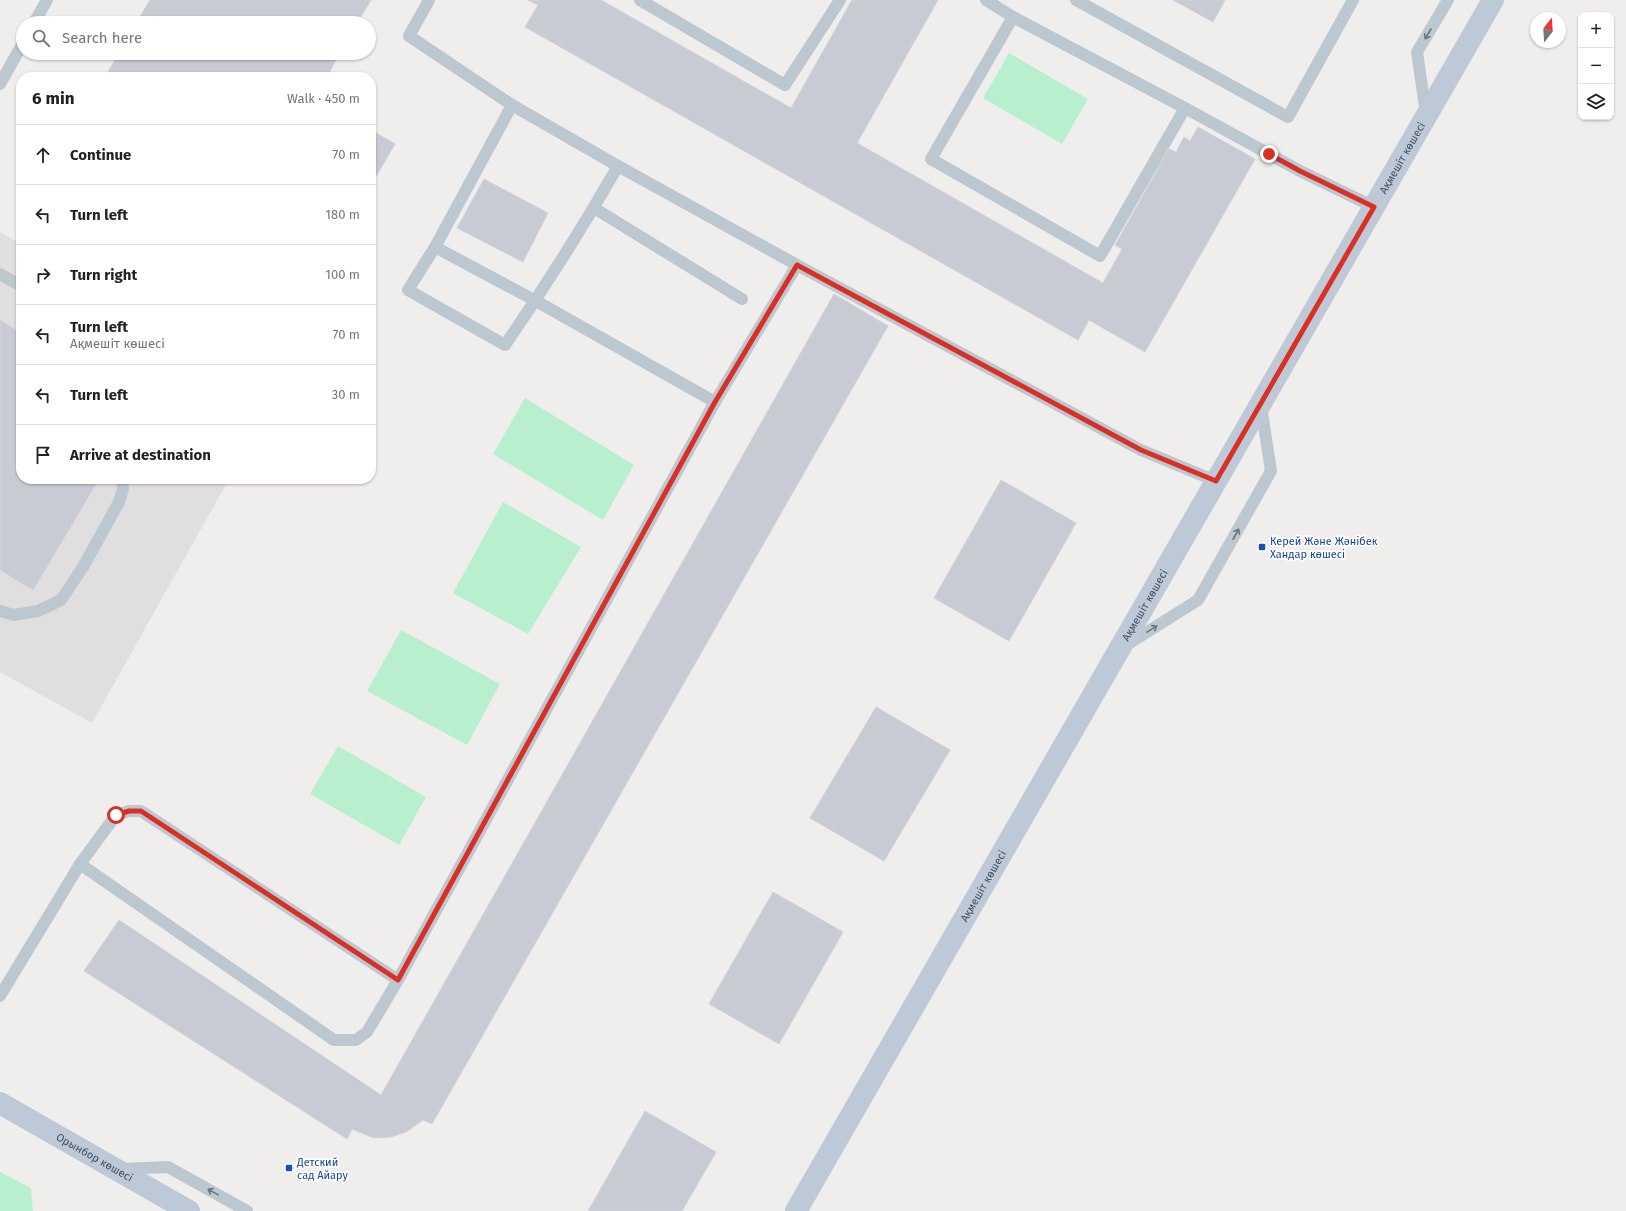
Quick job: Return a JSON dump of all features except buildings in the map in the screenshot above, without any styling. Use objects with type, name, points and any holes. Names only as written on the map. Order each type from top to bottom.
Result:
[{"type":"street","name":"Ақмешіт көшесі","points":[[796,1211],[1494,0]]},
{"type":"street","name":"Орынбор көшесі","points":[[0,1103],[189,1211]]},
{"type":"lane","points":[[38,16],[47,0]]},
{"type":"lane","points":[[429,0],[409,36],[512,105],[618,166],[797,265],[1141,450],[1216,481]]},
{"type":"lane","points":[[640,0],[785,85],[840,0]]},
{"type":"lane","points":[[986,0],[1013,17],[1300,171],[1374,207]]},
{"type":"lane","points":[[1076,0],[1288,116],[1353,0]]},
{"type":"lane","points":[[1426,117],[1417,52],[1448,0]]},
{"type":"lane","points":[[1013,17],[931,159],[1100,256],[1185,108]]},
{"type":"lane","points":[[0,84],[16,55]]},
{"type":"lane","points":[[512,105],[435,247],[408,290],[505,346],[536,301],[594,208],[618,166]]},
{"type":"lane","points":[[594,208],[742,299]]},
{"type":"lane","points":[[435,247],[536,301],[715,402]]},
{"type":"lane","points":[[80,864],[334,1040],[356,1040],[367,1032],[398,980],[715,402],[797,265]]},
{"type":"lane","points":[[0,274],[16,283]]},
{"type":"lane","points":[[1119,650],[1198,600],[1271,471],[1261,405]]},
{"type":"lane","points":[[0,611],[14,615],[38,611],[61,600],[83,567],[119,502],[123,489],[122,484]]},
{"type":"lane","points":[[0,996],[80,864],[116,815],[129,811],[141,811],[398,980]]},
{"type":"lane","points":[[116,1170],[168,1167],[247,1211]]},
{"type":"shaded area","points":[[0,232],[16,241],[16,484],[226,484],[92,723],[0,672]]},
{"type":"green space","points":[[1009,53],[1088,99],[1062,144],[983,98]]},
{"type":"green space","points":[[525,398],[634,465],[603,520],[493,454]]},
{"type":"green space","points":[[503,502],[581,547],[528,634],[453,593]]},
{"type":"green space","points":[[401,630],[500,684],[467,745],[367,691]]},
{"type":"green space","points":[[338,746],[426,797],[399,845],[310,794]]},
{"type":"green space","points":[[0,1172],[31,1188],[33,1211],[0,1211]]},
{"type":"place","name":"Керей Және Жәнібек Хандар көшесі","points":[[1262,547]]},
{"type":"place","name":"Детский сад Айару","points":[[289,1168]]},
{"type":"route","points":[[116,815],[129,811],[141,811],[398,980],[715,402],[797,265],[1141,450],[1216,481],[1374,207],[1300,171],[1269,154]]}]
